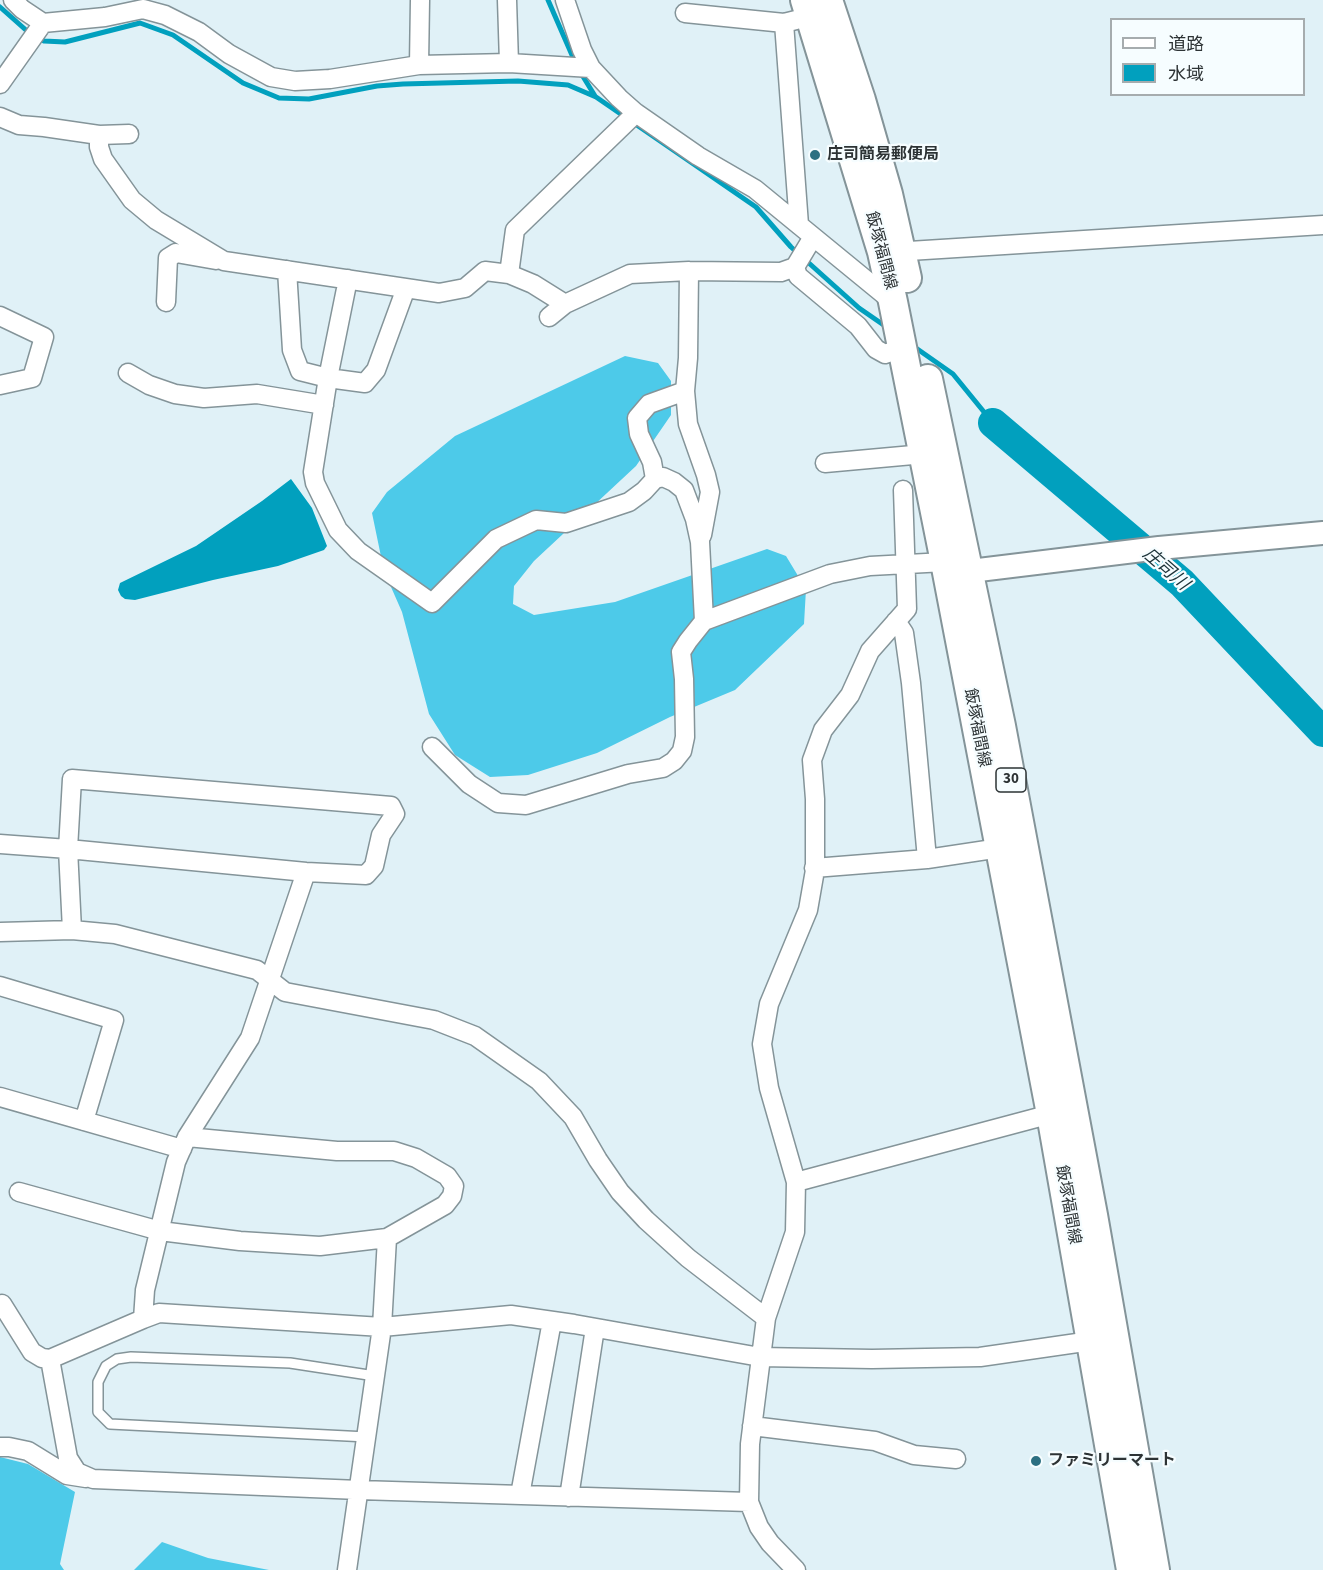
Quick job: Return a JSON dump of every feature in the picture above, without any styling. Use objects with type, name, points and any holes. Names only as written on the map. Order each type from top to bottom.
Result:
[{"type":"main road","name":"飯塚福間線","points":[[806,10],[892,252],[954,569],[1093,1215],[1155,1570]]},
{"type":"main road","name":"飯塚福間線","points":[[892,252],[893,302],[924,454],[954,569],[1000,848],[1052,1114],[1131,1570]]},
{"type":"street","points":[[13,0],[43,23],[105,18],[143,9],[165,15],[199,32],[229,54],[271,77],[295,81],[330,79],[419,65],[509,63],[591,68]]},
{"type":"street","points":[[419,65],[420,0]]},
{"type":"street","points":[[507,0],[509,63]]},
{"type":"street","points":[[565,0],[582,50],[591,68],[636,113],[698,156],[755,189],[893,302]]},
{"type":"street","points":[[685,13],[806,10],[799,225]]},
{"type":"street","points":[[3,78],[43,23]]},
{"type":"street","points":[[509,274],[515,230],[636,113]]},
{"type":"street","points":[[0,117],[19,125],[99,135],[129,134]]},
{"type":"street","points":[[99,135],[99,147],[103,159],[132,200],[156,220],[224,261]]},
{"type":"street","points":[[892,252],[1323,225]]},
{"type":"street","points":[[549,316],[565,304],[630,273],[781,272],[795,267],[813,237]]},
{"type":"street","points":[[166,302],[168,258],[176,253],[439,293],[465,288],[485,271],[509,274],[533,284],[565,304]]},
{"type":"street","points":[[795,267],[798,276],[858,326],[876,349],[885,354],[902,348]]},
{"type":"street","points":[[287,270],[292,351],[300,372],[328,378],[365,383],[376,370],[406,288]]},
{"type":"street","points":[[689,271],[688,358],[685,391],[688,424],[710,492],[700,542]]},
{"type":"street","points":[[348,279],[328,378],[313,472],[315,483],[338,530],[358,551],[432,603],[496,539],[536,520],[566,523],[629,502],[655,479],[663,477],[684,490],[695,519],[700,542],[704,621]]},
{"type":"street","points":[[0,316],[44,337],[32,378],[0,385]]},
{"type":"street","points":[[128,373],[149,386],[176,394],[204,398],[257,394],[324,405]]},
{"type":"street","points":[[655,479],[652,462],[639,434],[637,418],[649,404],[685,391]]},
{"type":"street","points":[[825,463],[924,454]]},
{"type":"street","points":[[796,1570],[764,1535],[749,1502],[752,1426],[766,1318],[795,1232],[796,1182],[768,1088],[762,1044],[769,1004],[808,910],[814,868],[815,799],[812,760],[823,730],[850,695],[870,651],[907,609],[903,490]]},
{"type":"street","points":[[432,747],[469,784],[498,803],[526,805],[628,774],[663,768],[674,761],[682,751],[685,737],[681,652],[704,621],[830,574],[870,566],[907,564],[954,569],[1323,533]]},
{"type":"street","points":[[896,621],[904,633],[911,683],[927,860]]},
{"type":"street","points":[[0,844],[68,849],[306,872],[366,875],[374,866],[381,835],[395,814],[391,806],[72,779],[68,849],[72,930]]},
{"type":"street","points":[[814,868],[927,860],[1000,848]]},
{"type":"street","points":[[143,1319],[145,1290],[177,1162],[185,1143],[250,1038],[306,872]]},
{"type":"street","points":[[0,932],[72,930],[115,934],[257,970],[285,992],[434,1020],[475,1036],[540,1081],[573,1117],[620,1192],[646,1220],[688,1258],[766,1318]]},
{"type":"street","points":[[0,986],[114,1020],[84,1121]]},
{"type":"street","points":[[0,1097],[84,1121],[185,1143],[337,1151],[394,1151],[416,1158],[447,1176],[454,1186],[452,1196],[445,1205],[387,1238],[320,1246],[240,1241],[160,1231],[19,1192]]},
{"type":"street","points":[[796,1182],[1052,1114]]},
{"type":"street","points":[[347,1570],[382,1327],[387,1238]]},
{"type":"street","points":[[0,1305],[2,1304],[32,1353],[50,1359],[159,1313],[382,1327],[511,1315],[760,1357],[872,1359],[980,1357],[1091,1341]]},
{"type":"street","points":[[520,1495],[552,1321]]},
{"type":"street","points":[[569,1497],[596,1328]]},
{"type":"street","points":[[50,1359],[68,1458],[77,1472],[93,1479]]},
{"type":"street","points":[[752,1426],[875,1441],[914,1455],[956,1459]]},
{"type":"street","points":[[0,1447],[9,1446],[28,1451],[67,1475],[93,1479],[749,1502]]},
{"type":"lane","points":[[367,1437],[110,1424],[98,1412],[98,1382],[106,1366],[117,1359],[131,1357],[290,1363],[375,1376]]},
{"type":"shaded area","points":[[625,356],[658,363],[671,381],[671,415],[636,466],[534,561],[514,586],[513,604],[534,615],[615,602],[767,549],[786,556],[806,589],[804,624],[735,690],[670,717],[597,753],[528,775],[490,777],[455,755],[429,714],[402,612],[384,571],[372,513],[387,492],[455,436]]},
{"type":"shaded area","points":[[0,1457],[28,1464],[75,1492],[60,1564],[64,1570],[0,1570]]},
{"type":"shaded area","points":[[162,1542],[208,1558],[269,1570],[134,1570]]},
{"type":"water","points":[[291,479],[312,508],[327,546],[324,550],[278,566],[135,600],[121,596],[118,590],[120,583],[196,546]]},
{"type":"waterway","points":[[548,0],[575,62]]},
{"type":"waterway","points":[[0,7],[27,31],[44,41],[65,42],[140,23],[173,35],[243,83],[279,98],[309,99],[377,86],[403,84],[518,81],[568,85],[596,97],[756,207],[791,247],[859,308],[888,328]]},
{"type":"waterway","points":[[579,70],[595,96]]},
{"type":"waterway","points":[[913,346],[953,374],[993,423]]},
{"type":"waterway","name":"庄司川","points":[[993,423],[1182,583],[1323,732]]},
{"type":"place","name":"庄司簡易郵便局","points":[[815,155]]},
{"type":"place","name":"ファミリーマート","points":[[1036,1461]]}]
